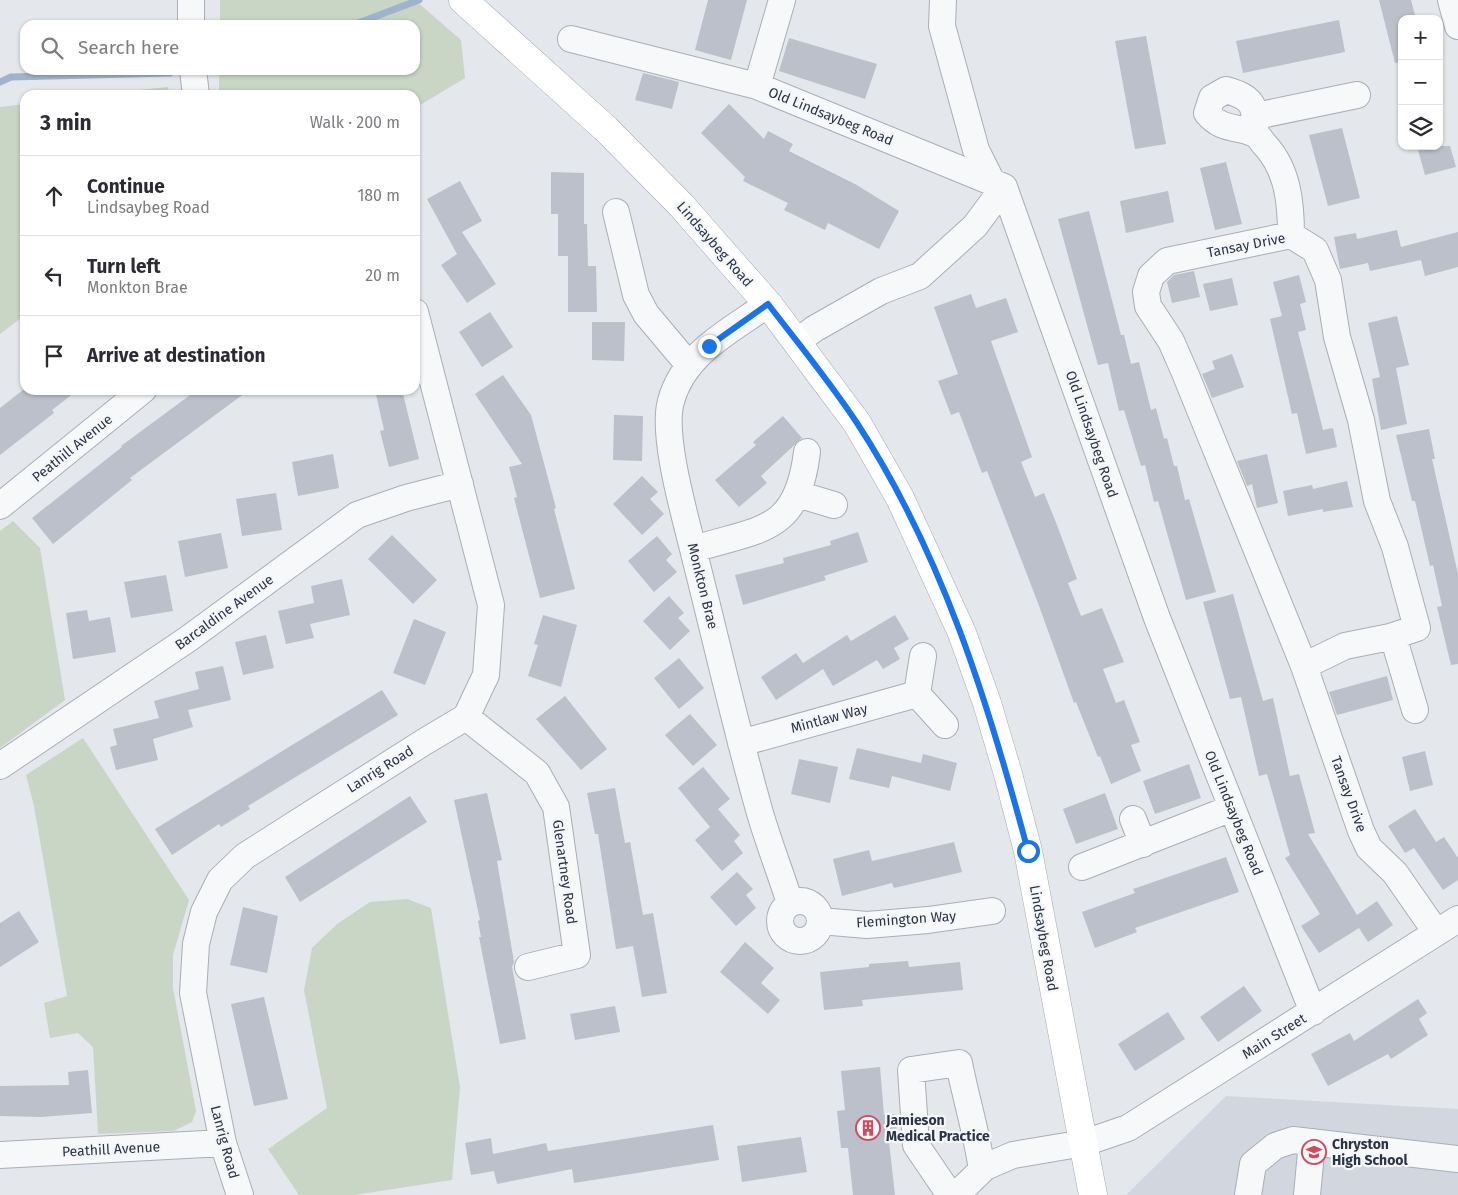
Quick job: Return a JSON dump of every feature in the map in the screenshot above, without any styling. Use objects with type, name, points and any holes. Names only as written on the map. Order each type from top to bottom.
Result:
[{"type":"main road","name":"Lindsaybeg Road","points":[[463,0],[606,129],[682,206],[768,304],[857,423],[900,498],[962,633],[987,703],[1028,851],[1093,1195]]},
{"type":"street","points":[[190,20],[191,0]]},
{"type":"street","name":"Old Lindsaybeg Road","points":[[782,0],[757,86],[998,184],[1157,618],[1313,1012]]},
{"type":"street","points":[[797,342],[814,329],[881,291],[920,276],[975,226],[998,184],[976,150],[942,26],[943,0]]},
{"type":"street","points":[[1452,0],[1458,26]]},
{"type":"street","points":[[571,39],[757,86]]},
{"type":"street","points":[[194,75],[195,90]]},
{"type":"street","points":[[1291,235],[1291,208],[1287,184],[1256,125],[1357,95]]},
{"type":"street","points":[[616,212],[636,295],[646,314],[688,364]]},
{"type":"street","name":"Tansay Drive","points":[[1304,666],[1345,646],[1393,636],[1418,628],[1395,547],[1376,501],[1361,420],[1338,337],[1328,280],[1315,250],[1291,235],[1167,261],[1151,276],[1146,292],[1148,306],[1171,341],[1185,373],[1304,666],[1361,831],[1369,848],[1395,873],[1436,932]]},
{"type":"street","name":"Monkton Brae","points":[[768,304],[709,346],[688,364],[671,401],[668,428],[680,490],[741,743],[759,808],[790,903],[782,911],[780,924],[786,935],[792,939],[804,940],[813,935],[820,921]]},
{"type":"street","points":[[420,331],[491,605],[486,675],[466,717]]},
{"type":"street","name":"Peathill Avenue","points":[[0,506],[137,395]]},
{"type":"street","points":[[694,549],[770,526],[784,515],[794,502],[804,478],[807,452]]},
{"type":"street","name":"Barcaldine Avenue","points":[[0,766],[188,639],[356,515],[406,498],[460,484]]},
{"type":"street","points":[[797,494],[834,506]]},
{"type":"street","points":[[1393,636],[1415,710]]},
{"type":"street","points":[[923,656],[917,694],[945,725]]},
{"type":"street","name":"Mintlaw Way","points":[[741,743],[917,694]]},
{"type":"street","name":"Glenartney Road","points":[[466,717],[537,773],[556,807],[577,955],[528,967]]},
{"type":"street","name":"Lanrig Road","points":[[240,1195],[223,1142],[192,993],[196,944],[204,912],[220,880],[245,856],[466,717]]},
{"type":"street","points":[[1082,867],[1232,808]]},
{"type":"street","points":[[1132,819],[1143,844]]},
{"type":"street","name":"Flemington Way","points":[[820,921],[867,925],[928,920],[992,911]]},
{"type":"street","name":"Main Street","points":[[956,1195],[982,1170],[1013,1155],[1084,1142],[1128,1128],[1458,919]]},
{"type":"street","points":[[950,1195],[916,1145],[911,1070],[959,1063],[970,1120],[977,1139],[982,1170]]},
{"type":"street","points":[[1248,1195],[1253,1164],[1275,1146],[1293,1140],[1458,1159]]},
{"type":"street","name":"Peathill Avenue","points":[[0,1156],[223,1142]]},
{"type":"street","points":[[1307,1195],[1312,1142]]},
{"type":"shaded area","name":"Chryston High School","points":[[1226,1096],[1458,1109],[1458,1195],[1126,1195]]},
{"type":"green space","points":[[220,0],[415,0],[461,40],[465,78],[420,105],[420,90],[219,90],[219,75],[420,75],[420,20],[220,20]]},
{"type":"green space","points":[[168,87],[168,90],[140,90]]},
{"type":"green space","points":[[20,105],[20,319],[0,334],[0,107]]},
{"type":"green space","points":[[13,521],[40,548],[65,700],[0,748],[0,531]]},
{"type":"green space","points":[[83,738],[189,900],[173,955],[173,988],[196,1111],[192,1122],[174,1131],[98,1134],[93,1047],[78,1033],[50,1038],[44,1003],[67,996],[34,806],[26,775]]},
{"type":"green space","points":[[407,899],[431,908],[460,1087],[452,1180],[354,1195],[299,1195],[268,1149],[327,1108],[304,990],[312,948],[337,924],[370,902]]},
{"type":"building","points":[[708,0],[747,0],[731,60],[695,50]]},
{"type":"building","points":[[1379,0],[1411,0],[1415,15],[1398,15],[1398,63],[1395,63]]},
{"type":"building","points":[[1339,20],[1345,52],[1243,73],[1236,41]]},
{"type":"building","points":[[1146,36],[1166,144],[1135,149],[1115,41]]},
{"type":"building","points":[[789,38],[877,64],[865,99],[779,71]]},
{"type":"building","points":[[643,73],[679,82],[672,109],[635,100]]},
{"type":"building","points":[[729,104],[764,139],[768,131],[793,144],[789,151],[855,184],[899,211],[879,249],[828,223],[825,230],[784,210],[788,203],[743,181],[745,177],[701,133]]},
{"type":"building","points":[[1342,128],[1360,198],[1328,206],[1309,135]]},
{"type":"building","points":[[1443,146],[1450,146],[1456,167],[1425,175],[1418,150],[1443,150]]},
{"type":"building","points":[[1226,162],[1242,224],[1215,230],[1200,168]]},
{"type":"building","points":[[551,172],[584,173],[584,224],[587,224],[588,266],[596,266],[597,312],[568,312],[568,256],[558,256],[558,214],[551,214]]},
{"type":"building","points":[[460,181],[482,221],[462,232],[496,284],[467,303],[441,265],[457,254],[427,199]]},
{"type":"building","points":[[1168,191],[1174,222],[1126,233],[1120,201]]},
{"type":"building","points":[[1089,211],[1121,335],[1124,335],[1131,364],[1139,362],[1151,410],[1156,408],[1164,439],[1167,438],[1174,466],[1177,466],[1185,500],[1189,499],[1216,592],[1186,600],[1158,501],[1154,502],[1145,465],[1141,466],[1124,410],[1119,411],[1108,363],[1098,365],[1058,219]]},
{"type":"building","points":[[1397,230],[1401,247],[1458,232],[1458,267],[1425,276],[1421,260],[1370,271],[1368,263],[1340,269],[1334,237],[1356,233],[1357,239]]},
{"type":"building","points":[[1194,271],[1200,297],[1172,303],[1167,282],[1174,275]]},
{"type":"building","points":[[1299,275],[1306,302],[1300,304],[1306,330],[1298,332],[1323,430],[1333,428],[1337,447],[1306,454],[1297,413],[1292,414],[1270,319],[1282,316],[1273,282]]},
{"type":"building","points":[[1232,278],[1238,305],[1210,311],[1203,284]]},
{"type":"building","points":[[971,294],[976,308],[1006,298],[1018,332],[991,341],[1032,457],[1021,462],[1035,497],[1044,493],[1057,525],[1077,579],[1068,583],[1081,616],[1102,608],[1124,662],[1103,669],[1116,703],[1124,700],[1140,742],[1131,745],[1141,771],[1111,784],[1076,702],[1074,703],[987,471],[982,473],[959,412],[951,415],[938,381],[958,374],[934,307]]},
{"type":"building","points":[[490,312],[513,347],[482,367],[459,332]]},
{"type":"building","points":[[1397,316],[1409,365],[1396,368],[1407,424],[1381,430],[1372,379],[1380,377],[1368,323]]},
{"type":"building","points":[[592,322],[625,322],[624,361],[592,360]]},
{"type":"building","points":[[1232,354],[1244,387],[1212,398],[1202,374],[1215,369],[1212,361]]},
{"type":"building","points":[[503,375],[531,415],[575,589],[540,598],[514,498],[517,497],[509,467],[522,464],[475,394]]},
{"type":"building","points":[[20,392],[20,395],[72,395],[52,410],[54,413],[0,455],[0,408]]},
{"type":"building","points":[[190,395],[242,395],[130,478],[132,480],[53,544],[32,518],[121,446]]},
{"type":"building","points":[[376,395],[403,395],[419,459],[389,467],[380,431],[384,430]]},
{"type":"building","points":[[614,415],[643,416],[642,461],[613,460]]},
{"type":"building","points":[[783,416],[802,438],[761,476],[767,483],[739,507],[715,480],[756,445],[753,442]]},
{"type":"building","points":[[1429,429],[1435,459],[1432,459],[1458,574],[1458,664],[1451,665],[1437,607],[1442,606],[1433,565],[1430,566],[1415,501],[1412,501],[1396,435]]},
{"type":"building","points":[[333,454],[339,488],[298,496],[292,462]]},
{"type":"building","points":[[1267,454],[1278,503],[1257,508],[1252,484],[1247,486],[1237,461]]},
{"type":"building","points":[[642,476],[658,492],[650,499],[664,514],[642,535],[613,504]]},
{"type":"building","points":[[1347,481],[1353,507],[1323,512],[1323,509],[1288,516],[1283,491],[1312,485],[1313,489]]},
{"type":"building","points":[[276,493],[282,530],[242,536],[236,499]]},
{"type":"building","points":[[858,532],[868,562],[824,576],[826,580],[743,605],[735,575],[784,563],[783,558],[831,545],[830,541]]},
{"type":"building","points":[[221,533],[228,568],[185,577],[178,541]]},
{"type":"building","points":[[392,535],[437,580],[413,604],[368,559]]},
{"type":"building","points":[[657,536],[672,554],[666,560],[677,572],[654,592],[628,561]]},
{"type":"building","points":[[166,575],[173,611],[131,618],[124,582]]},
{"type":"building","points":[[342,579],[350,615],[310,624],[314,638],[286,644],[278,611],[314,603],[311,586]]},
{"type":"building","points":[[1233,594],[1263,701],[1273,698],[1290,776],[1299,774],[1315,833],[1308,834],[1357,915],[1377,901],[1393,925],[1368,942],[1359,928],[1319,953],[1301,926],[1320,914],[1285,858],[1290,855],[1267,774],[1259,776],[1241,697],[1230,699],[1203,602]]},
{"type":"building","points":[[669,596],[684,613],[678,618],[690,631],[670,650],[643,621]]},
{"type":"building","points":[[87,610],[89,621],[110,617],[116,652],[73,659],[66,613]]},
{"type":"building","points":[[543,615],[577,625],[561,687],[528,676],[538,645],[534,644]]},
{"type":"building","points":[[895,615],[909,639],[894,648],[900,659],[883,669],[877,660],[833,686],[823,669],[776,700],[761,677],[796,653],[803,663],[847,635],[851,641]]},
{"type":"building","points":[[414,619],[446,632],[425,685],[393,673]]},
{"type":"building","points":[[266,635],[274,668],[243,675],[235,642]]},
{"type":"building","points":[[679,658],[704,688],[679,709],[654,678]]},
{"type":"building","points":[[223,666],[231,700],[188,710],[193,727],[153,739],[158,760],[116,770],[110,747],[117,745],[113,729],[159,718],[154,701],[199,689],[195,672]]},
{"type":"building","points":[[1387,676],[1393,700],[1337,715],[1329,692]]},
{"type":"building","points":[[382,690],[398,715],[248,806],[250,809],[221,827],[219,824],[172,855],[155,829]]},
{"type":"building","points":[[565,696],[607,749],[581,770],[536,719]]},
{"type":"building","points":[[690,714],[717,745],[693,766],[665,735]]},
{"type":"building","points":[[857,748],[921,763],[923,754],[957,763],[950,791],[892,776],[889,788],[849,779]]},
{"type":"building","points":[[1425,751],[1433,785],[1410,791],[1402,757]]},
{"type":"building","points":[[799,759],[838,767],[830,803],[791,794]]},
{"type":"building","points":[[1189,764],[1201,798],[1155,814],[1143,781]]},
{"type":"building","points":[[703,767],[730,799],[718,809],[740,835],[734,841],[743,853],[722,871],[695,840],[710,827],[678,788]]},
{"type":"building","points":[[615,788],[625,843],[630,842],[643,915],[653,913],[667,993],[642,997],[633,946],[616,949],[598,834],[595,834],[587,793]]},
{"type":"building","points":[[487,793],[502,860],[497,861],[514,962],[512,967],[526,1039],[500,1044],[479,937],[481,937],[478,921],[480,920],[454,800]]},
{"type":"building","points":[[1105,793],[1118,829],[1076,844],[1063,809]]},
{"type":"building","points":[[410,796],[427,822],[300,902],[285,877]]},
{"type":"building","points":[[1415,809],[1436,842],[1444,837],[1458,858],[1458,880],[1443,890],[1414,848],[1405,853],[1388,826]]},
{"type":"building","points":[[954,842],[962,872],[894,888],[892,883],[842,896],[833,859],[869,850],[872,861]]},
{"type":"building","points":[[1226,857],[1239,892],[1135,928],[1137,932],[1095,948],[1082,912],[1135,893],[1133,889]]},
{"type":"building","points":[[737,872],[753,889],[746,895],[756,908],[736,926],[710,897]]},
{"type":"building","points":[[243,907],[278,916],[267,973],[230,965]]},
{"type":"building","points":[[19,911],[39,942],[0,967],[0,923]]},
{"type":"building","points":[[745,942],[774,968],[761,983],[780,1000],[768,1014],[720,972]]},
{"type":"building","points":[[908,961],[909,967],[960,962],[963,990],[862,1000],[863,1006],[824,1010],[820,972],[869,967],[869,964]]},
{"type":"building","points":[[1244,986],[1262,1011],[1218,1042],[1200,1017]]},
{"type":"building","points":[[264,997],[288,1099],[254,1106],[231,1004]]},
{"type":"building","points":[[1418,999],[1427,1013],[1419,1019],[1428,1035],[1391,1059],[1388,1054],[1328,1086],[1311,1054],[1350,1033],[1354,1041]]},
{"type":"building","points":[[615,1006],[620,1032],[575,1040],[570,1014]]},
{"type":"building","points":[[1168,1012],[1185,1039],[1135,1071],[1118,1044]]},
{"type":"building","name":"Jamieson Medical Practice","points":[[880,1067],[884,1115],[895,1114],[898,1141],[889,1142],[895,1195],[853,1195],[848,1148],[841,1148],[837,1111],[845,1110],[841,1071]]},
{"type":"building","points":[[88,1070],[92,1113],[41,1117],[0,1116],[0,1086],[69,1085],[68,1072]]},
{"type":"building","points":[[713,1125],[719,1160],[574,1183],[572,1169],[497,1184],[494,1171],[471,1175],[465,1143],[491,1138],[493,1154],[546,1143],[548,1151]]},
{"type":"building","points":[[801,1137],[807,1172],[742,1182],[737,1146]]},
{"type":"waterway","points":[[366,20],[419,0]]},
{"type":"waterway","points":[[0,82],[11,77],[90,75]]},
{"type":"place","name":"Jamieson Medical Practice","points":[[868,1128]]},
{"type":"place","name":"Chryston High School","points":[[1314,1152]]},
{"type":"route","points":[[709,346],[768,304],[857,423],[900,498],[934,567],[962,633],[987,703],[1028,851]]}]
